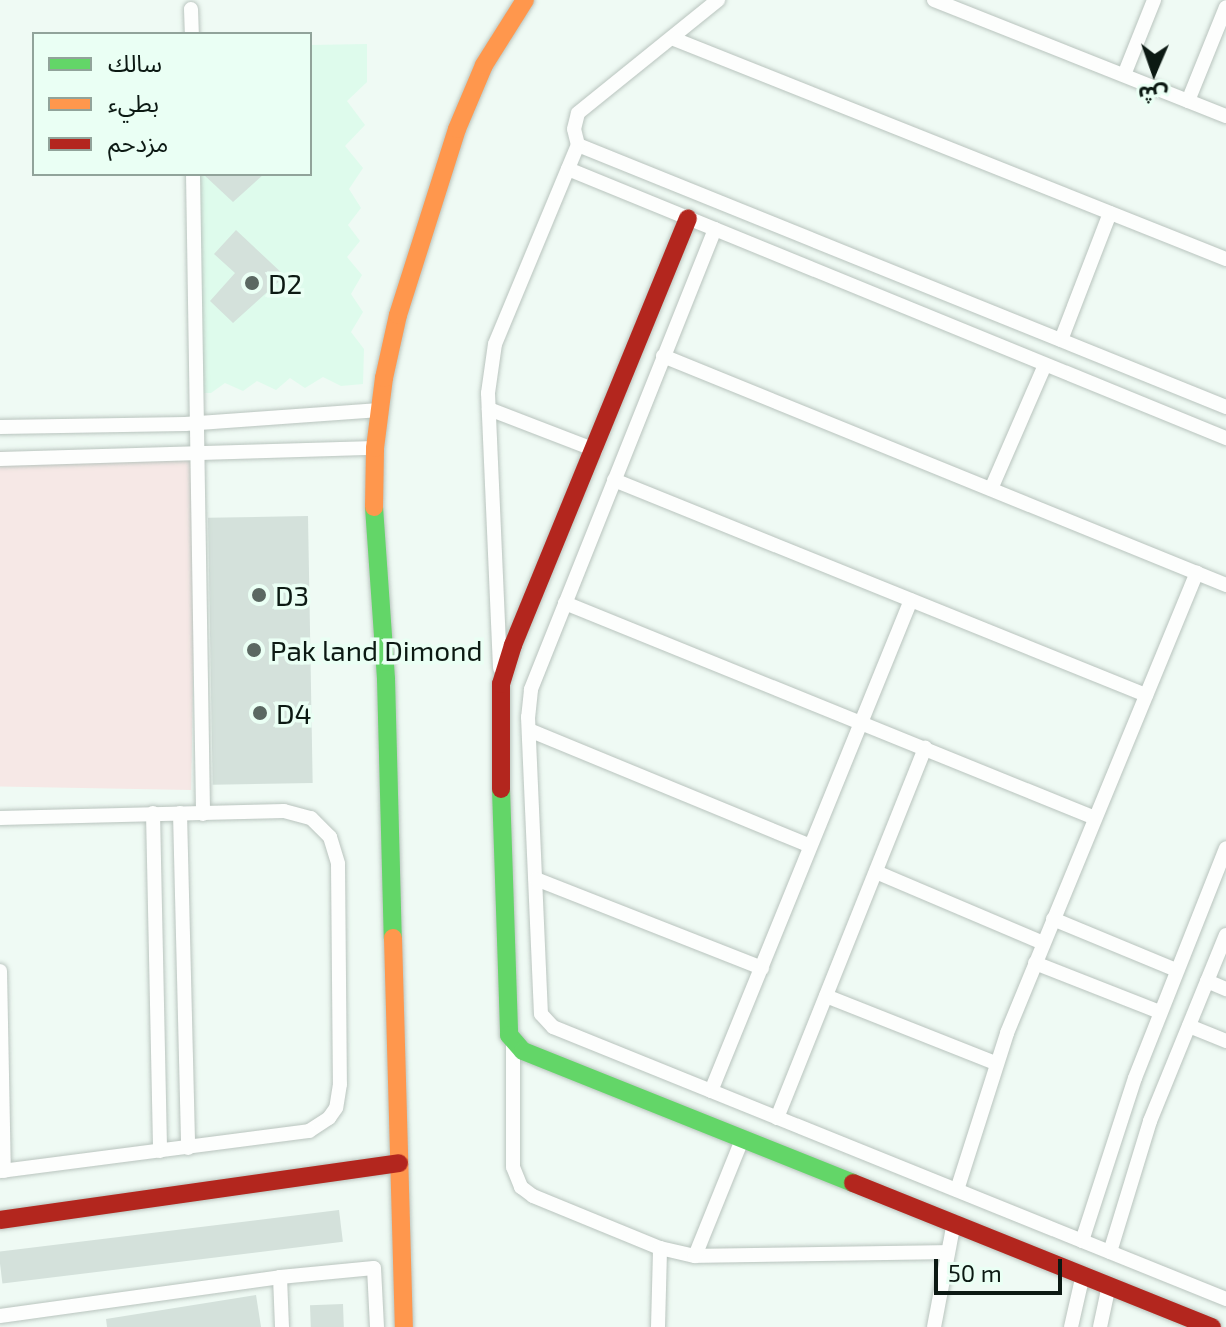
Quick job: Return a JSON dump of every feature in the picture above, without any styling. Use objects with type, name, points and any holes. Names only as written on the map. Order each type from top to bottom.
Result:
[{"type":"street","points":[[404,1327],[386,679],[374,507],[375,448],[379,410],[398,315],[457,129],[484,65],[525,0]]},
{"type":"street","points":[[718,0],[674,39],[583,107],[574,129],[578,145],[495,344],[489,376],[501,684],[507,1027],[513,1042],[513,1167],[521,1187],[660,1248],[695,1256],[946,1252]]},
{"type":"street","points":[[934,0],[1226,116]]},
{"type":"street","points":[[1124,75],[1154,0]]},
{"type":"street","points":[[1188,101],[1226,7]]},
{"type":"street","points":[[191,9],[192,32]]},
{"type":"street","points":[[674,39],[1226,259]]},
{"type":"street","points":[[578,145],[1226,407]]},
{"type":"street","points":[[568,169],[1226,438]]},
{"type":"street","points":[[193,176],[203,814]]},
{"type":"street","points":[[1061,340],[1110,213]]},
{"type":"street","points":[[501,684],[513,645],[688,218]]},
{"type":"street","points":[[715,229],[535,678],[529,730],[540,1008],[544,1019],[553,1027],[1226,1299]]},
{"type":"street","points":[[663,356],[1226,585]]},
{"type":"street","points":[[991,489],[1045,365]]},
{"type":"street","points":[[489,409],[595,450]]},
{"type":"street","points":[[0,427],[195,423],[379,410]]},
{"type":"street","points":[[0,459],[375,448]]},
{"type":"street","points":[[614,480],[1146,695]]},
{"type":"street","points":[[957,1190],[995,1063],[1197,573]]},
{"type":"street","points":[[711,1091],[911,600]]},
{"type":"street","points":[[565,603],[1095,818]]},
{"type":"street","points":[[529,730],[810,846]]},
{"type":"street","points":[[777,1118],[925,748]]},
{"type":"street","points":[[153,813],[160,1151]]},
{"type":"street","points":[[0,818],[153,813],[298,813],[311,818],[330,837],[338,864],[340,1084],[336,1108],[329,1118],[309,1131],[2,1171],[0,971]]},
{"type":"street","points":[[180,813],[188,1148]]},
{"type":"street","points":[[1082,1241],[1135,1078],[1226,848]]},
{"type":"street","points":[[876,872],[1043,943]]},
{"type":"street","points":[[536,879],[762,968]]},
{"type":"street","points":[[1053,919],[1176,970]]},
{"type":"street","points":[[1110,1252],[1150,1121],[1226,935]]},
{"type":"street","points":[[1035,963],[1160,1012]]},
{"type":"street","points":[[1207,981],[1226,989]]},
{"type":"street","points":[[826,996],[995,1063]]},
{"type":"street","points":[[1189,1026],[1226,1041]]},
{"type":"street","points":[[513,1042],[523,1051],[1212,1327]]},
{"type":"street","points":[[695,1256],[743,1137]]},
{"type":"street","points":[[0,1220],[399,1163]]},
{"type":"street","points":[[934,1327],[954,1222]]},
{"type":"street","points":[[658,1327],[660,1248]]},
{"type":"street","points":[[0,1316],[280,1277],[374,1268],[377,1327]]},
{"type":"street","points":[[1071,1327],[1083,1274]]},
{"type":"street","points":[[280,1277],[282,1327]]},
{"type":"street","points":[[1100,1327],[1109,1285]]},
{"type":"shaded area","points":[[367,44],[367,82],[347,101],[365,125],[345,146],[363,168],[349,189],[361,208],[348,225],[360,241],[347,257],[362,275],[351,294],[363,312],[351,332],[364,349],[363,384],[341,386],[323,377],[305,388],[290,378],[276,390],[257,381],[243,391],[225,383],[211,393],[194,393],[193,176],[312,176],[312,45]]},
{"type":"shaded area","points":[[0,452],[197,455],[191,790],[0,787]]},
{"type":"building","points":[[205,176],[262,176],[233,202]]},
{"type":"building","name":"D2","points":[[236,230],[285,276],[233,323],[210,301],[235,273],[214,254]]},
{"type":"building","name":"Pak land Dimond","points":[[308,516],[313,783],[213,785],[208,518]]},
{"type":"building","points":[[339,1210],[343,1242],[2,1284],[0,1252]]},
{"type":"building","points":[[256,1295],[261,1327],[107,1327],[106,1319]]},
{"type":"building","points":[[343,1304],[344,1327],[311,1327],[310,1305]]},
{"type":"traffic: fast","points":[[374,507],[386,679],[393,938]]},
{"type":"traffic: fast","points":[[501,789],[509,1035],[523,1051],[853,1183]]},
{"type":"traffic: slow","points":[[374,507],[375,448],[384,378],[398,315],[457,129],[484,65],[525,0]]},
{"type":"traffic: slow","points":[[393,938],[404,1327]]},
{"type":"traffic: jam","points":[[501,789],[501,684],[513,645],[688,218]]},
{"type":"traffic: jam","points":[[0,1220],[399,1163]]},
{"type":"traffic: jam","points":[[853,1183],[1212,1327]]},
{"type":"place","name":"D2","points":[[252,283]]},
{"type":"place","name":"D3","points":[[259,595]]},
{"type":"place","name":"Pak land Dimond","points":[[254,650]]},
{"type":"place","name":"D4","points":[[260,713]]}]
